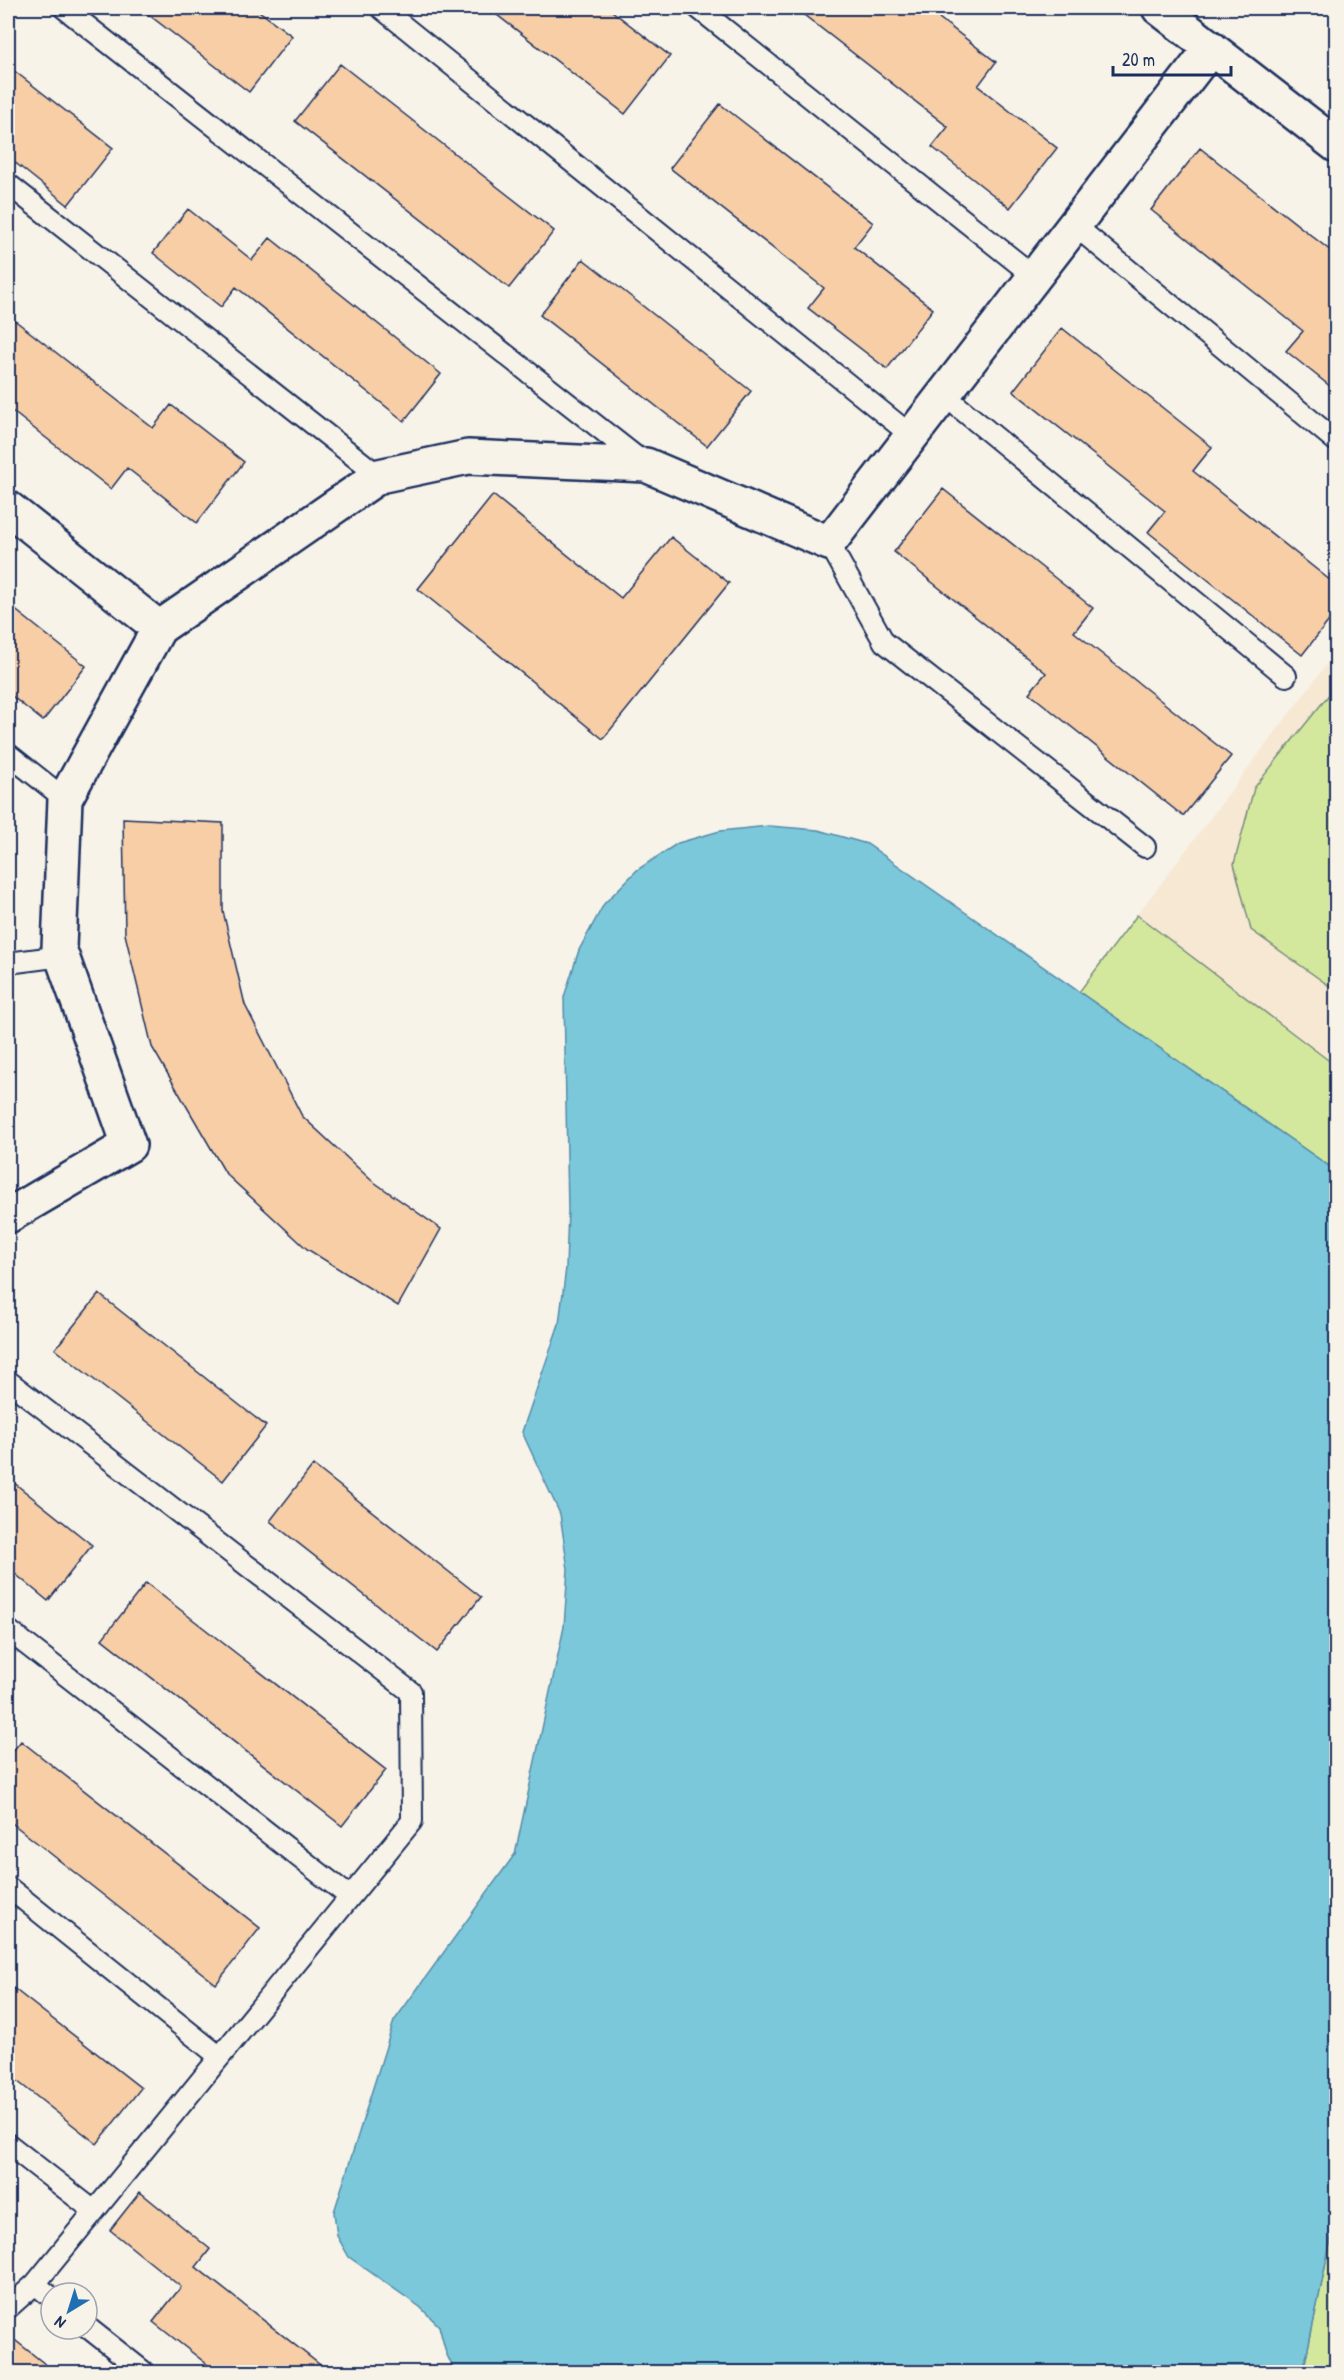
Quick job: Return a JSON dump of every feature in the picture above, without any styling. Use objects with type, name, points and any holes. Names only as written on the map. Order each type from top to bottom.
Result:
[{"type":"street","points":[[1159,8],[1336,145]]},
{"type":"street","points":[[8,1215],[129,1145],[59,948],[65,799],[159,628],[379,476],[468,457],[646,465],[829,543],[1211,48]]},
{"type":"street","points":[[8,508],[159,628]]},
{"type":"lane","points":[[64,8],[646,465]]},
{"type":"lane","points":[[381,8],[912,436]]},
{"type":"lane","points":[[698,8],[1035,277]]},
{"type":"lane","points":[[8,184],[379,476]]},
{"type":"lane","points":[[1074,225],[1336,441]]},
{"type":"lane","points":[[944,395],[1286,676]]},
{"type":"lane","points":[[829,543],[884,642],[1145,847]]},
{"type":"lane","points":[[8,754],[65,799]]},
{"type":"lane","points":[[8,963],[62,956]]},
{"type":"lane","points":[[8,1381],[411,1692],[412,1821],[35,2284],[8,2308]]},
{"type":"lane","points":[[8,1630],[350,1897]]},
{"type":"lane","points":[[8,1887],[220,2057]]},
{"type":"lane","points":[[8,2144],[94,2211]]},
{"type":"lane","points":[[35,2284],[39,2287]]},
{"type":"lane","points":[[99,2337],[144,2373]]},
{"type":"shaded area","points":[[1336,652],[1336,1066],[1137,915]]},
{"type":"green space","points":[[1336,686],[1336,985],[1328,985],[1251,930],[1234,864],[1254,788]]},
{"type":"green space","points":[[1137,915],[1336,1066],[1336,1171],[1079,992]]},
{"type":"green space","points":[[1336,2215],[1336,2372],[1303,2372]]},
{"type":"water","points":[[769,826],[818,830],[867,844],[1336,1171],[1336,2215],[1303,2372],[455,2372],[446,2353],[439,2326],[420,2307],[349,2257],[337,2236],[334,2212],[394,2021],[515,1854],[564,1627],[568,1569],[560,1514],[522,1432],[559,1324],[566,1268],[568,1210],[564,997],[579,950],[604,904],[637,870],[678,843],[720,831]]},
{"type":"building","points":[[140,8],[255,8],[292,36],[249,92]]},
{"type":"building","points":[[488,8],[608,8],[670,56],[625,114]]},
{"type":"building","points":[[795,8],[926,8],[996,62],[978,86],[1057,148],[1010,208],[932,147],[948,127]]},
{"type":"building","points":[[340,64],[554,231],[509,288],[295,121]]},
{"type":"building","points":[[8,66],[113,148],[68,205],[8,157]]},
{"type":"building","points":[[720,104],[873,223],[854,247],[933,309],[887,369],[808,308],[824,288],[670,168]]},
{"type":"building","points":[[1200,148],[1336,255],[1336,283],[1331,290],[1336,295],[1336,391],[1286,351],[1303,331],[1151,210]]},
{"type":"building","points":[[188,209],[252,260],[270,238],[441,374],[404,421],[236,287],[221,307],[153,253]]},
{"type":"building","points":[[583,259],[751,391],[707,446],[540,315]]},
{"type":"building","points":[[13,319],[153,428],[171,405],[244,462],[197,523],[127,468],[111,489],[8,408],[8,327]]},
{"type":"building","points":[[1062,328],[1212,447],[1193,471],[1336,585],[1336,612],[1302,655],[1148,532],[1165,511],[1013,391]]},
{"type":"building","points":[[943,489],[1093,608],[1074,632],[1231,756],[1183,816],[1029,693],[1046,673],[894,552]]},
{"type":"building","points":[[493,495],[621,598],[671,537],[729,583],[603,739],[418,589]]},
{"type":"building","points":[[8,604],[86,666],[43,721],[8,693]]},
{"type":"building","points":[[123,818],[223,823],[223,911],[245,1005],[302,1116],[371,1180],[441,1229],[398,1306],[307,1249],[226,1174],[152,1047],[125,934]]},
{"type":"building","points":[[99,1294],[266,1426],[223,1481],[55,1349]]},
{"type":"building","points":[[313,1465],[481,1597],[437,1652],[270,1521]]},
{"type":"building","points":[[8,1478],[92,1545],[48,1601],[8,1568]]},
{"type":"building","points":[[146,1583],[386,1770],[342,1826],[102,1639]]},
{"type":"building","points":[[21,1741],[260,1928],[216,1984],[8,1820],[8,1757]]},
{"type":"building","points":[[8,1984],[141,2088],[97,2144],[8,2074]]},
{"type":"building","points":[[140,2192],[210,2249],[196,2267],[329,2372],[217,2372],[153,2322],[181,2287],[110,2230]]},
{"type":"building","points":[[8,2235],[15,2241],[8,2251]]},
{"type":"building","points":[[11,2337],[55,2372],[8,2372],[8,2342]]}]
